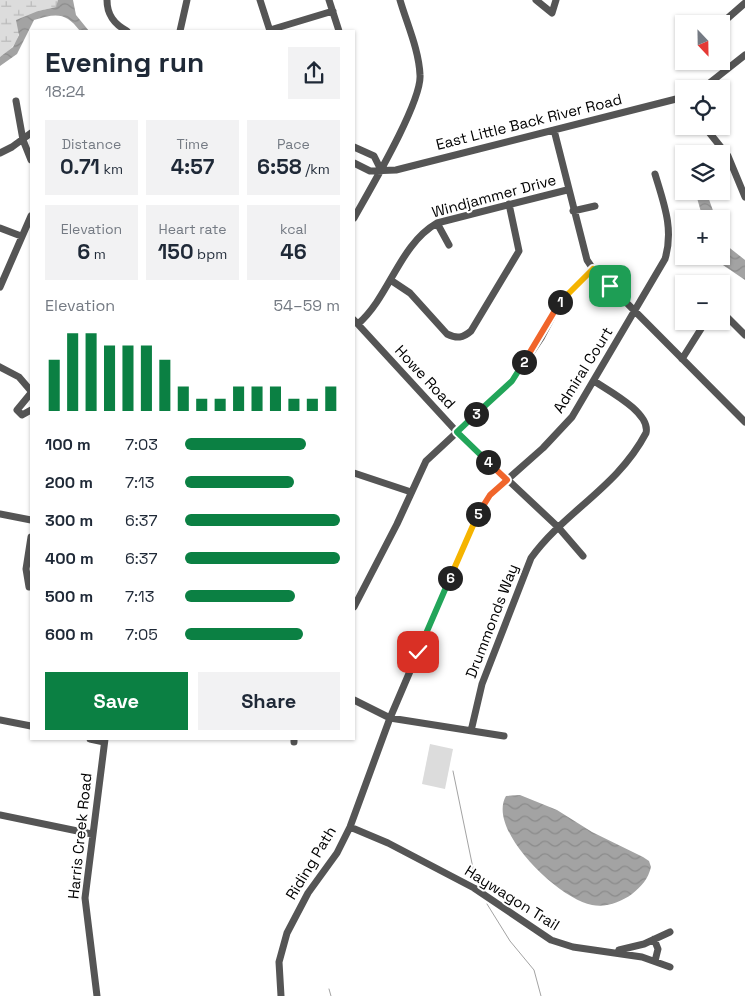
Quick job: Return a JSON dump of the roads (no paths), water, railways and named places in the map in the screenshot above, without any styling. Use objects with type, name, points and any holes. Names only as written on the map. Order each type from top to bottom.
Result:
[{"type":"street","points":[[107,0],[111,18],[126,30]]},
{"type":"street","points":[[180,30],[187,0]]},
{"type":"street","points":[[260,0],[270,30]]},
{"type":"street","points":[[329,0],[339,30]]},
{"type":"street","points":[[355,216],[381,170],[419,86],[418,65],[400,0]]},
{"type":"street","points":[[536,0],[552,13],[556,0]]},
{"type":"street","points":[[730,16],[745,3]]},
{"type":"street","points":[[273,30],[333,11]]},
{"type":"street","points":[[713,80],[745,55]]},
{"type":"street","name":"East Little Back River Road","points":[[355,164],[370,172],[396,170],[675,99]]},
{"type":"street","points":[[16,101],[23,140],[30,158]]},
{"type":"street","points":[[554,130],[582,248],[593,269],[745,422]]},
{"type":"street","points":[[0,153],[30,134]]},
{"type":"street","points":[[711,135],[728,156],[745,197]]},
{"type":"street","points":[[355,147],[374,156],[381,170]]},
{"type":"street","name":"Admiral Court","points":[[390,718],[479,510],[490,495],[564,427],[594,381],[665,259],[670,234],[667,212],[655,174]]},
{"type":"street","name":"Windjammer Drive","points":[[356,322],[375,308],[420,235],[437,223],[567,190]]},
{"type":"street","points":[[392,281],[410,293],[447,334],[453,337],[467,335],[519,251],[509,204]]},
{"type":"street","points":[[573,211],[595,206]]},
{"type":"street","points":[[0,287],[30,218]]},
{"type":"street","points":[[437,223],[450,245]]},
{"type":"street","points":[[0,228],[21,236]]},
{"type":"street","points":[[355,605],[397,524],[426,461],[512,381],[541,338],[560,302],[593,269]]},
{"type":"street","points":[[730,320],[745,335]]},
{"type":"street","name":"Howe Road","points":[[356,322],[457,432],[558,527],[583,556]]},
{"type":"street","points":[[682,359],[700,330]]},
{"type":"street","points":[[0,367],[12,373],[30,388]]},
{"type":"street","name":"Drummonds Way","points":[[471,731],[482,684],[522,576],[542,543],[611,480],[636,449],[647,429],[645,422],[638,413],[594,381]]},
{"type":"street","points":[[30,391],[18,410],[22,415],[30,411]]},
{"type":"street","points":[[355,473],[411,492]]},
{"type":"street","points":[[0,514],[30,520]]},
{"type":"street","points":[[29,587],[26,569],[30,543]]},
{"type":"street","points":[[355,700],[390,718],[504,736]]},
{"type":"street","name":"Riding Path","points":[[281,996],[279,962],[287,933],[308,894],[337,854],[350,827],[390,718]]},
{"type":"street","points":[[0,720],[30,726]]},
{"type":"street","name":"Harris Creek Road","points":[[97,996],[85,898],[104,740]]},
{"type":"street","points":[[0,815],[92,834]]},
{"type":"street","name":"Haywagon Trail","points":[[350,827],[388,843],[474,888],[551,940],[573,947],[611,951],[655,961],[670,967]]},
{"type":"street","name":"Haywagon Trail","points":[[611,951],[636,946],[670,932]]},
{"type":"street","points":[[654,939],[658,949],[655,961]]},
{"type":"water","points":[[58,0],[73,0],[76,15],[88,30],[79,30],[70,20],[55,15],[34,20],[17,54],[0,66],[0,57],[13,47],[19,35],[16,20],[38,11],[56,7]]},
{"type":"water","points":[[698,200],[709,200],[713,210],[700,210]]},
{"type":"water","points":[[730,248],[745,260],[745,280],[723,265],[730,265]]},
{"type":"water","points":[[520,795],[557,810],[592,832],[649,861],[651,867],[644,882],[628,897],[613,904],[603,906],[592,905],[578,900],[562,891],[530,861],[516,844],[507,827],[503,810],[506,796]]},
{"type":"waterway","points":[[453,771],[474,873],[483,882]]},
{"type":"waterway","points":[[487,904],[510,941],[534,970],[541,996]]},
{"type":"waterway","points":[[329,989],[331,996]]}]
